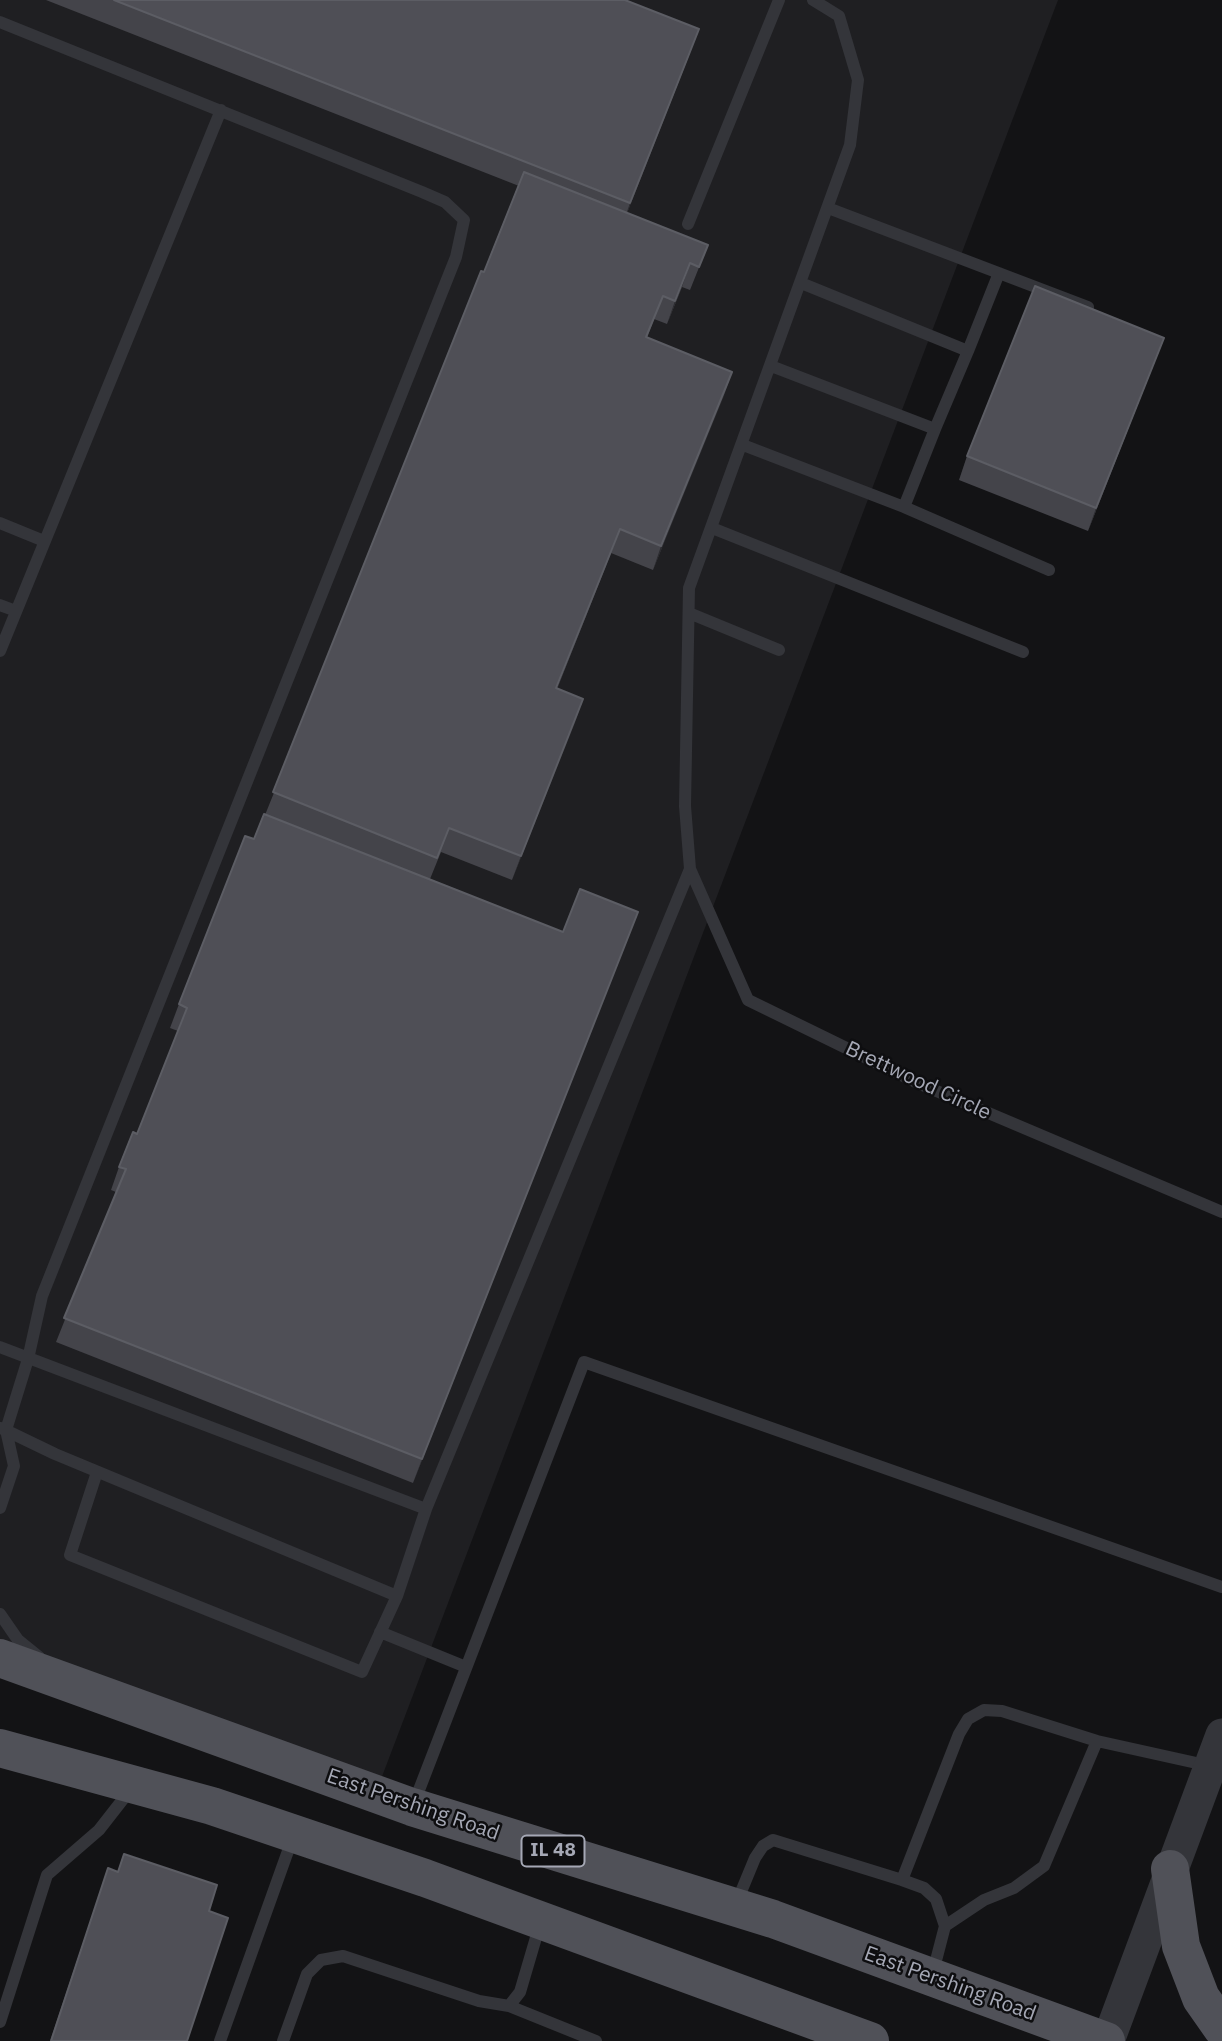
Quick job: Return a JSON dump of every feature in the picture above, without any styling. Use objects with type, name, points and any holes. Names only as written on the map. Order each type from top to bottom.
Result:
[{"type":"main road","name":"East Pershing Road","points":[[0,1658],[412,1807],[735,1907],[1107,2041]]},
{"type":"main road","points":[[0,1748],[212,1807],[425,1878],[870,2041]]},
{"type":"main road","points":[[1170,1869],[1181,1946],[1201,1998],[1222,2028]]},
{"type":"street","points":[[1107,2041],[1170,1869],[1218,1750]]},
{"type":"lane","points":[[688,224],[779,0]]},
{"type":"lane","points":[[97,1472],[70,1555],[362,1672],[397,1595],[426,1509],[691,869],[685,806],[689,588],[850,145],[858,80],[839,16],[813,0]]},
{"type":"lane","points":[[0,22],[445,202],[464,220],[456,257],[42,1296],[28,1359],[2,1431],[14,1466],[0,1507]]},
{"type":"lane","points":[[0,651],[221,110]]},
{"type":"lane","points":[[828,208],[1088,307]]},
{"type":"lane","points":[[904,507],[999,273]]},
{"type":"lane","points":[[801,284],[968,351]]},
{"type":"lane","points":[[771,366],[934,429]]},
{"type":"lane","points":[[743,444],[904,507],[1049,570]]},
{"type":"lane","points":[[0,523],[44,541]]},
{"type":"lane","points":[[712,528],[1023,652]]},
{"type":"lane","points":[[0,605],[16,611]]},
{"type":"lane","points":[[689,613],[779,650]]},
{"type":"lane","name":"Brettwood Circle","points":[[691,869],[748,1000],[920,1084],[1222,1212]]},
{"type":"lane","points":[[0,1347],[426,1509]]},
{"type":"lane","points":[[412,1807],[584,1362],[1222,1587]]},
{"type":"lane","points":[[2,1431],[397,1595]]},
{"type":"lane","points":[[0,1614],[18,1640],[72,1684]]},
{"type":"lane","points":[[380,1632],[466,1667]]},
{"type":"lane","points":[[902,1880],[959,1734],[968,1719],[984,1710],[1002,1711],[1097,1741],[1218,1750]]},
{"type":"lane","points":[[944,1926],[984,1900],[1014,1888],[1044,1866],[1097,1741]]},
{"type":"lane","points":[[0,2022],[47,1875],[99,1830],[134,1786]]},
{"type":"lane","points":[[220,2041],[294,1834]]},
{"type":"lane","points":[[735,1907],[755,1858],[763,1846],[773,1840],[902,1880],[924,1888],[936,1899],[944,1926],[932,1978]]},
{"type":"lane","points":[[509,2006],[520,1992],[541,1920]]},
{"type":"lane","points":[[283,2041],[307,1974],[321,1960],[343,1956],[479,2001],[509,2006],[596,2041]]},
{"type":"shaded area","points":[[0,0],[1058,0],[381,1779],[0,1647]]},
{"type":"building","points":[[114,0],[625,0],[699,29],[630,203]]},
{"type":"building","points":[[524,172],[708,245],[699,267],[690,263],[675,301],[663,296],[646,337],[732,372],[661,546],[620,529],[556,688],[583,699],[521,856],[449,828],[437,858],[273,792],[481,271],[484,272]]},
{"type":"building","points":[[1035,286],[1164,338],[1096,508],[967,456]]},
{"type":"building","points":[[264,814],[563,932],[580,889],[638,912],[422,1459],[64,1318],[126,1169],[119,1167],[133,1132],[137,1134],[187,1008],[179,1004],[245,836],[254,839]]},
{"type":"building","points":[[124,1854],[217,1885],[209,1911],[228,1918],[187,2041],[51,2041],[108,1868],[118,1872]]}]
